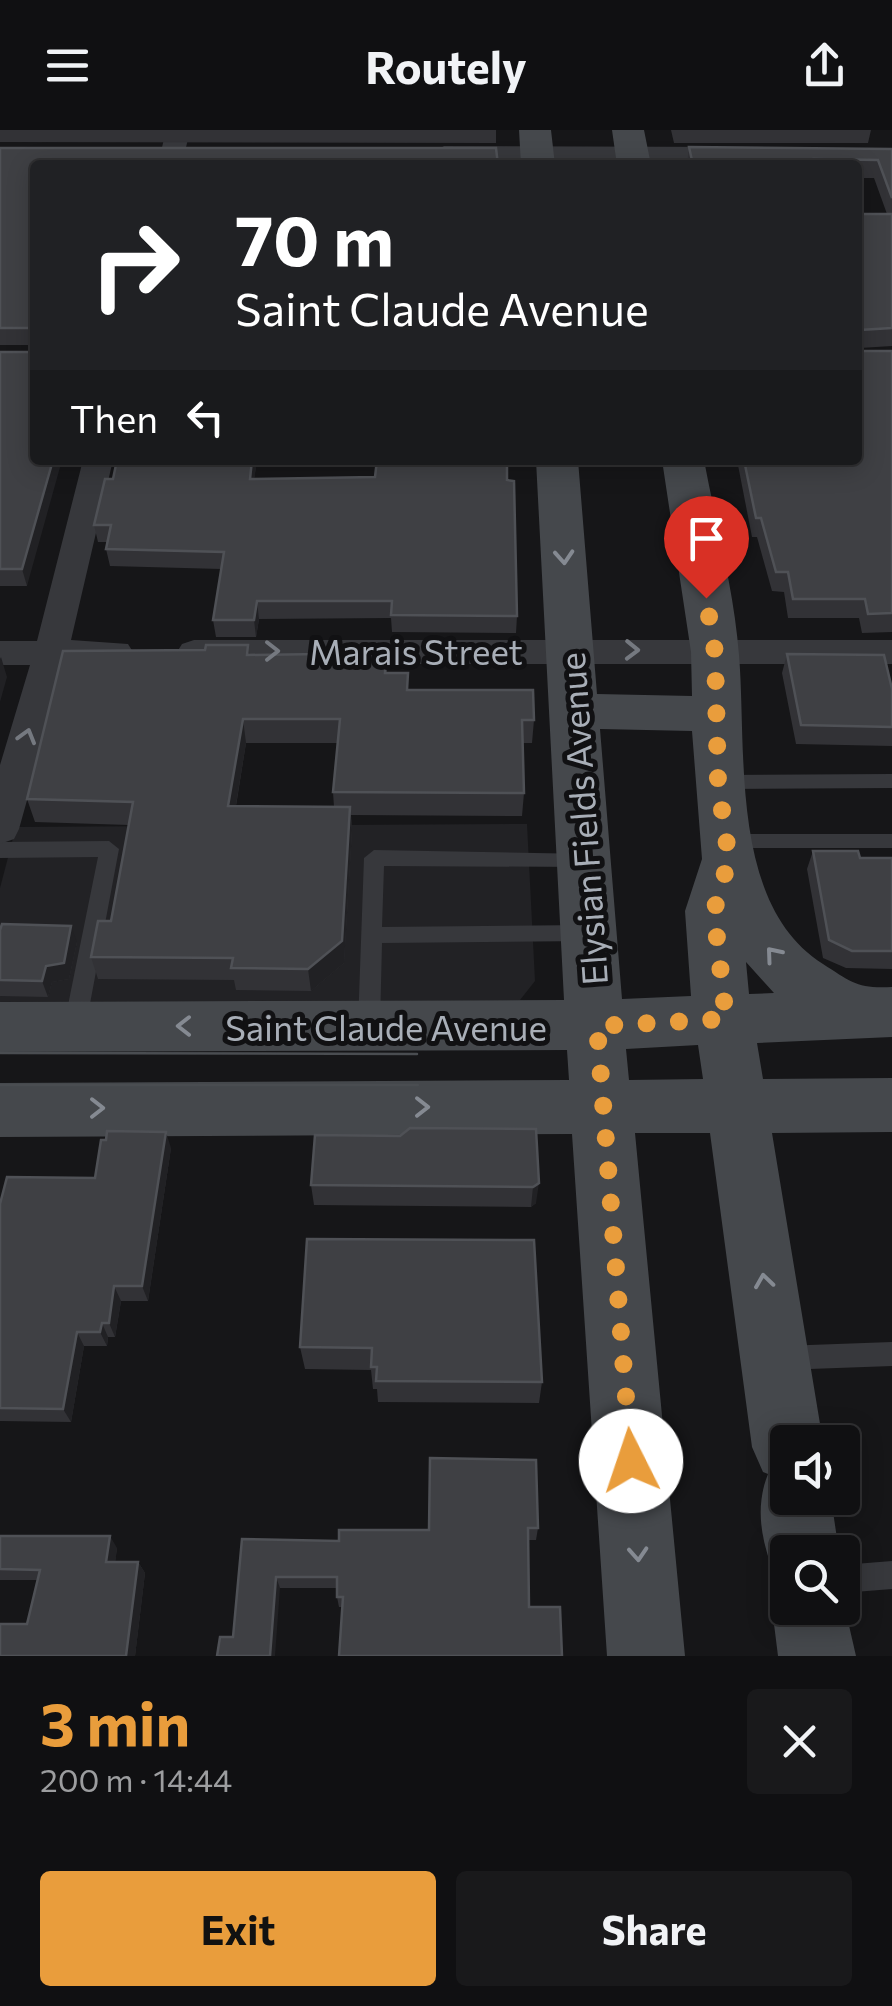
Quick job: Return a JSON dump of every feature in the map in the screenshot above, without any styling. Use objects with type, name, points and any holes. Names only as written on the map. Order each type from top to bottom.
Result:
[{"type":"main road","name":"Elysian Fields Avenue","points":[[557,465],[646,1656]]},
{"type":"main road","points":[[684,465],[715,652],[718,782],[728,850],[748,925],[787,971],[871,1012]]},
{"type":"main road","points":[[576,711],[719,714]]},
{"type":"main road","points":[[728,850],[714,911],[785,1425]]},
{"type":"main road","name":"Saint Claude Avenue","points":[[0,1028],[597,1026],[871,1012]]},
{"type":"main road","points":[[0,1110],[892,1105]]},
{"type":"main road","points":[[812,1625],[817,1656]]},
{"type":"street","points":[[424,153],[631,149],[760,154]]},
{"type":"street","points":[[0,830],[51,653],[97,465]]},
{"type":"street","name":"Marais Street","points":[[0,652],[892,652]]},
{"type":"lane","points":[[718,782],[892,781]]},
{"type":"lane","points":[[728,850],[892,840]]},
{"type":"lane","points":[[0,850],[109,849],[75,1026]]},
{"type":"lane","points":[[369,1025],[374,858],[585,859]]},
{"type":"lane","points":[[370,935],[590,934]]},
{"type":"lane","points":[[775,1358],[892,1354]]},
{"type":"lane","points":[[860,1577],[892,1575]]},
{"type":"shaded area","points":[[527,824],[535,981],[520,1000],[0,1002],[0,888],[16,827]]},
{"type":"building","points":[[689,147],[892,149],[892,198],[878,160],[692,160]]},
{"type":"building","points":[[0,148],[496,148],[497,160],[30,160],[30,328],[0,328]]},
{"type":"building","points":[[862,214],[892,214],[892,328],[862,330]]},
{"type":"building","points":[[862,351],[892,351],[892,613],[868,614],[865,599],[793,599],[788,572],[776,572],[761,518],[756,518],[745,465],[862,465]]},
{"type":"building","points":[[0,352],[30,352],[30,465],[52,465],[22,569],[0,569]]},
{"type":"building","points":[[116,465],[251,465],[250,479],[375,477],[376,465],[507,465],[507,480],[514,481],[517,616],[391,615],[392,601],[257,601],[254,620],[213,620],[224,552],[106,549],[111,525],[94,525],[105,479],[113,479]]},
{"type":"building","points":[[206,645],[248,645],[247,655],[386,653],[385,673],[408,673],[407,690],[533,690],[534,720],[522,720],[524,793],[333,792],[340,719],[243,719],[228,806],[350,807],[342,941],[308,969],[231,968],[233,958],[91,957],[98,921],[111,921],[133,802],[27,799],[63,651],[205,650]]},
{"type":"building","points":[[787,654],[884,655],[892,689],[892,727],[801,725]]},
{"type":"building","points":[[813,851],[858,851],[860,858],[892,858],[892,951],[852,951],[829,940]]},
{"type":"building","points":[[2,924],[71,926],[64,963],[46,966],[42,981],[0,980]]},
{"type":"building","points":[[410,1128],[536,1129],[539,1183],[533,1187],[311,1185],[315,1135],[400,1136]]},
{"type":"building","points":[[107,1131],[166,1132],[142,1286],[114,1286],[109,1323],[102,1323],[100,1332],[77,1332],[63,1409],[0,1408],[0,1204],[7,1177],[95,1178],[101,1140],[106,1140]]},
{"type":"building","points":[[307,1239],[534,1240],[542,1382],[376,1381],[377,1367],[371,1367],[372,1348],[300,1347]]},
{"type":"building","points":[[430,1458],[536,1460],[538,1528],[528,1528],[529,1607],[560,1607],[562,1656],[339,1656],[343,1597],[337,1597],[337,1577],[276,1577],[270,1656],[217,1656],[220,1637],[233,1637],[242,1539],[339,1541],[339,1530],[429,1530]]},
{"type":"building","points":[[0,1536],[110,1536],[106,1562],[138,1562],[126,1656],[0,1656],[0,1624],[27,1624],[40,1570],[0,1569]]},
{"type":"tram line","points":[[0,1053],[417,1054]]},
{"type":"tram line","points":[[0,1085],[418,1085]]},
{"type":"route","points":[[631,1461],[597,1026],[726,1019],[719,986],[714,911],[729,859],[718,782],[715,652],[706,598]]}]
